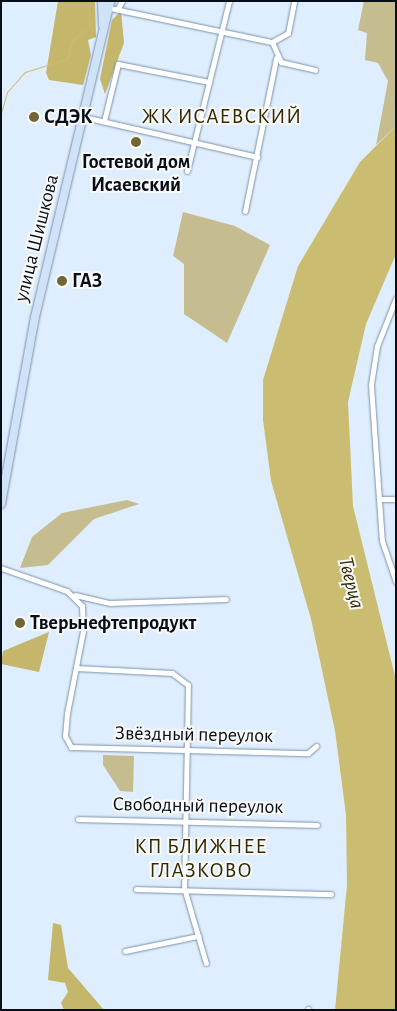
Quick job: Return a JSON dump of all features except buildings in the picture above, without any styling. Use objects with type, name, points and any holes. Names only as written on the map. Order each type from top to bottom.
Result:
[{"type":"main road","name":"улица Шишкова","points":[[102,1],[103,42]]},
{"type":"main road","name":"улица Шишкова","points":[[1,504],[35,317],[112,6]]},
{"type":"street","points":[[112,6],[122,1]]},
{"type":"street","points":[[187,171],[229,1]]},
{"type":"street","points":[[112,6],[272,42],[288,33],[294,1]]},
{"type":"street","points":[[245,211],[276,58],[272,42]]},
{"type":"street","points":[[276,58],[315,70]]},
{"type":"street","points":[[104,121],[118,64],[208,82]]},
{"type":"street","points":[[84,117],[257,157]]},
{"type":"street","points":[[396,298],[372,372],[382,541],[396,581]]},
{"type":"street","points":[[381,499],[396,499]]},
{"type":"street","points":[[1,568],[72,594],[111,603],[226,599]]},
{"type":"street","points":[[72,594],[84,616],[76,668],[172,673],[184,679],[190,692],[184,890],[206,963]]},
{"type":"street","name":"Звёздный переулок","points":[[76,668],[67,713],[70,745],[308,753],[316,746]]},
{"type":"street","name":"Свободный переулок","points":[[78,819],[186,820],[317,825]]},
{"type":"street","points":[[136,889],[331,894]]},
{"type":"street","points":[[125,951],[198,936]]},
{"type":"shaded area","points":[[58,1],[95,1],[96,37],[88,40],[91,55],[83,85],[49,80],[46,73]]},
{"type":"shaded area","points":[[364,1],[396,1],[396,126],[376,145],[388,81],[378,63],[365,60],[367,33],[358,30]]},
{"type":"shaded area","points":[[121,11],[124,43],[105,94],[100,79],[112,20]]},
{"type":"shaded area","points":[[183,212],[235,226],[270,245],[227,343],[184,314],[184,264],[173,256]]},
{"type":"shaded area","points":[[127,500],[139,504],[94,519],[48,565],[20,568],[32,537],[62,513]]},
{"type":"shaded area","points":[[49,632],[39,672],[1,664],[3,651]]},
{"type":"shaded area","points":[[103,755],[134,756],[133,792],[120,791],[103,765]]},
{"type":"shaded area","points":[[53,923],[61,925],[68,968],[104,1010],[64,1010],[61,1003],[68,992],[65,983],[48,980]]},
{"type":"water","name":"Тверца","points":[[396,126],[396,254],[366,324],[348,402],[353,506],[396,680],[396,1010],[335,1010],[347,885],[346,815],[335,731],[311,619],[271,481],[263,420],[263,380],[298,266],[360,162]]},
{"type":"waterway","points":[[1,113],[7,92],[25,72],[67,59],[72,41],[89,27],[88,1]]},
{"type":"place","name":"СДЭК","points":[[34,117]]},
{"type":"place","name":"Гостевой дом Исаевский","points":[[136,142]]},
{"type":"place","name":"ГАЗ","points":[[62,281]]},
{"type":"place","name":"Тверьнефтепродукт","points":[[20,623]]},
{"type":"district","name":"ЖК ИСАЕВСКИЙ","points":[[222,117]]},
{"type":"district","name":"КП БЛИЖНЕЕ ГЛАЗКОВО","points":[[201,859]]}]
